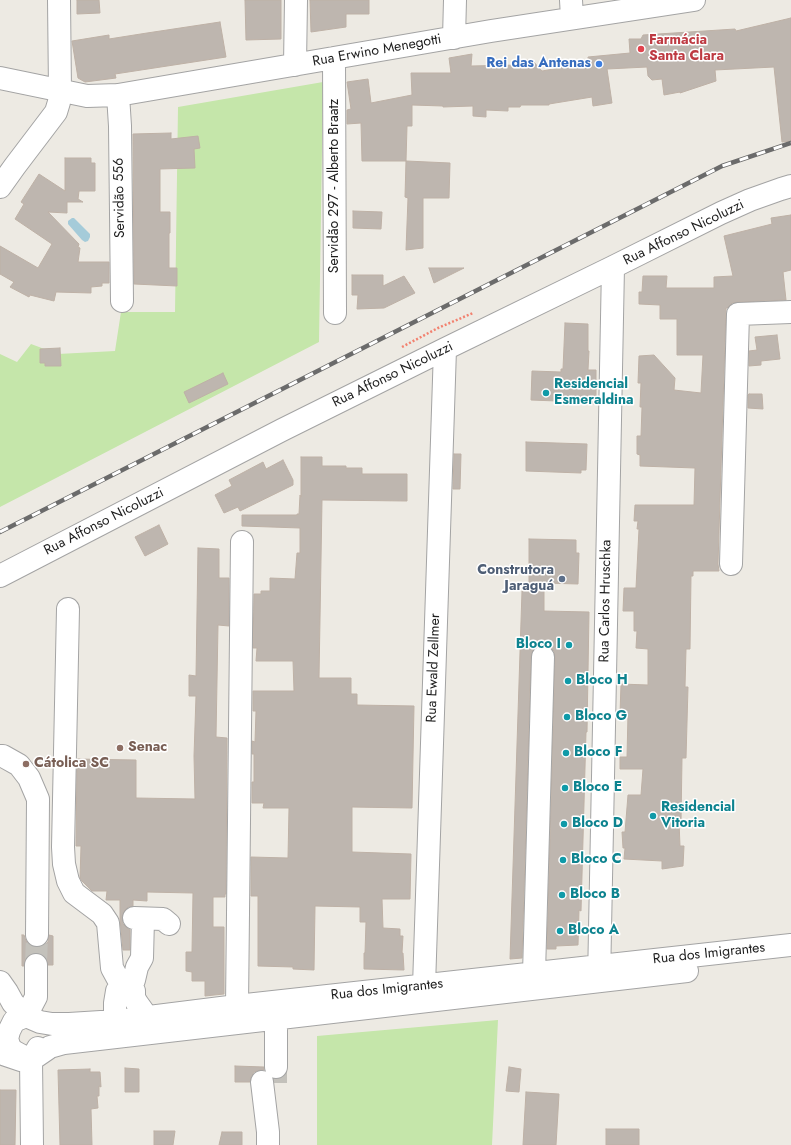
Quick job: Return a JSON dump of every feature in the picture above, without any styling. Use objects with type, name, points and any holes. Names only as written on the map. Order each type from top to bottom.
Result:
[{"type":"street","points":[[0,187],[56,112],[60,91],[59,0]]},
{"type":"street","points":[[296,0],[296,65]]},
{"type":"street","points":[[454,38],[455,0]]},
{"type":"street","name":"Rua Erwino Menegotti","points":[[0,78],[87,96],[118,95],[454,38],[571,9],[694,0]]},
{"type":"street","name":"Servidão 297 - Alberto Braatz","points":[[334,58],[335,313]]},
{"type":"street","name":"Servidão 556","points":[[118,95],[120,126],[122,301]]},
{"type":"street","name":"Rua Affonso Nicoluzzi","points":[[0,576],[282,430],[444,349],[728,210],[750,200],[791,186]]},
{"type":"street","name":"Rua Carlos Hruschka","points":[[599,974],[613,267]]},
{"type":"street","points":[[731,564],[738,314],[791,312]]},
{"type":"street","name":"Rua Ewald Zellmer","points":[[424,986],[444,349]]},
{"type":"street","points":[[237,1006],[242,542]]},
{"type":"street","points":[[68,609],[63,847],[64,864],[68,881],[82,907],[102,914],[127,919],[163,919],[169,924]]},
{"type":"street","points":[[534,973],[543,657]]},
{"type":"street","points":[[0,756],[3,756],[19,766],[30,778],[38,799],[37,935]]},
{"type":"street","points":[[127,919],[112,968],[126,985],[136,1003],[147,1017]]},
{"type":"street","points":[[119,1029],[115,1012],[115,1003],[142,958],[127,919]]},
{"type":"street","name":"Rua dos Imigrantes","points":[[31,1060],[50,1047],[119,1029],[270,1014],[709,961],[791,945]]},
{"type":"street","name":"Rua dos Imigrantes","points":[[709,961],[791,960]]},
{"type":"street","points":[[31,1060],[10,1048],[7,1039],[8,1031],[14,1021],[26,1016],[36,997],[36,965]]},
{"type":"street","name":"Rua dos Imigrantes","points":[[0,982],[13,1003],[26,1016],[40,1022],[119,1029],[147,1017],[237,1006],[270,1014],[424,986],[534,973],[599,974]]},
{"type":"street","points":[[268,1145],[270,1014]]},
{"type":"street","points":[[26,1016],[40,1027],[42,1038],[40,1045],[31,1060],[32,1145]]},
{"type":"street","points":[[0,1052],[21,1060],[31,1060]]},
{"type":"street","points":[[269,1075],[278,1120],[278,1145]]},
{"type":"green space","points":[[323,82],[319,342],[0,507],[0,354],[17,362],[31,344],[58,354],[115,351],[121,312],[175,312],[178,107]]},
{"type":"green space","points":[[498,1020],[492,1145],[317,1145],[317,1036]]},
{"type":"water","points":[[74,218],[90,234],[88,241],[85,242],[82,240],[68,224],[68,221]]},
{"type":"building","points":[[77,0],[99,0],[100,13],[77,14]]},
{"type":"building","points":[[245,0],[281,0],[281,39],[246,40]]},
{"type":"building","points":[[310,0],[369,0],[369,14],[346,14],[346,27],[311,32]]},
{"type":"building","points":[[791,18],[791,141],[782,142],[774,67],[715,70],[716,81],[680,93],[664,95],[662,79],[652,80],[648,76],[647,67],[607,69],[612,103],[593,106],[592,97],[549,105],[521,105],[520,107],[508,107],[508,111],[486,110],[486,117],[473,116],[473,106],[443,107],[412,105],[412,126],[407,126],[406,161],[362,161],[361,123],[347,124],[347,110],[351,109],[347,82],[368,79],[371,103],[412,95],[411,73],[451,73],[449,58],[472,54],[471,66],[517,65],[517,60],[532,60],[542,71],[588,63],[588,57],[630,53],[629,39],[641,39],[643,35],[735,29],[736,31]]},
{"type":"building","points":[[220,22],[226,57],[115,74],[116,78],[85,82],[78,78],[72,41],[109,35],[109,39]]},
{"type":"building","points":[[171,133],[171,139],[198,136],[200,148],[194,149],[195,168],[160,169],[160,212],[170,212],[169,268],[177,268],[177,286],[134,284],[133,134]]},
{"type":"building","points":[[65,158],[91,158],[91,163],[95,163],[95,191],[79,191],[78,199],[83,202],[67,202],[67,213],[48,212],[79,244],[78,247],[80,248],[78,262],[109,262],[109,283],[102,283],[102,286],[91,287],[91,293],[56,292],[54,301],[30,295],[29,297],[10,287],[14,282],[0,274],[0,246],[38,268],[52,244],[15,219],[24,204],[21,202],[39,174],[65,191]]},
{"type":"building","points":[[406,161],[450,163],[449,198],[423,198],[423,248],[406,250],[408,198],[405,197]]},
{"type":"building","points":[[353,211],[382,212],[381,229],[353,228]]},
{"type":"building","points":[[791,215],[791,270],[783,272],[786,300],[738,302],[732,303],[726,308],[719,571],[693,571],[693,576],[691,576],[690,649],[686,649],[685,687],[688,687],[686,758],[682,758],[681,822],[679,822],[680,846],[684,846],[683,866],[662,869],[662,861],[624,859],[625,848],[623,848],[622,832],[625,832],[628,795],[641,795],[643,769],[620,769],[620,757],[627,757],[628,714],[620,714],[621,684],[648,685],[648,649],[636,648],[637,631],[634,631],[634,611],[623,611],[624,588],[636,588],[639,529],[637,529],[638,521],[634,521],[635,505],[694,505],[695,468],[640,466],[640,455],[637,454],[637,436],[641,436],[642,407],[640,407],[641,383],[638,383],[639,356],[654,355],[675,378],[674,390],[701,393],[703,355],[677,355],[677,319],[660,319],[660,305],[639,304],[639,292],[642,292],[643,276],[667,276],[666,288],[714,288],[714,277],[733,276],[724,236],[772,224],[771,218]]},
{"type":"building","points":[[429,268],[464,268],[434,283]]},
{"type":"building","points":[[352,275],[383,275],[383,286],[404,276],[415,293],[384,308],[357,309],[358,295],[352,295]]},
{"type":"building","points":[[565,323],[588,324],[588,370],[596,370],[596,404],[531,400],[532,371],[561,372],[561,369],[563,369]]},
{"type":"building","points":[[777,335],[780,359],[761,361],[761,365],[749,366],[749,351],[757,350],[755,337]]},
{"type":"building","points":[[60,348],[61,366],[45,366],[45,363],[40,363],[40,349]]},
{"type":"building","points":[[223,373],[228,384],[189,403],[184,392]]},
{"type":"building","points":[[749,394],[762,394],[763,409],[748,408]]},
{"type":"building","points":[[526,442],[587,444],[586,470],[581,470],[581,473],[526,471]]},
{"type":"building","points":[[454,454],[461,454],[460,489],[453,489]]},
{"type":"building","points":[[301,457],[322,457],[322,466],[362,468],[362,474],[407,474],[407,501],[322,500],[319,678],[351,678],[351,694],[357,694],[357,705],[414,706],[412,808],[352,807],[352,852],[411,854],[410,899],[382,899],[383,928],[400,929],[400,936],[403,936],[402,953],[404,970],[364,969],[366,922],[360,922],[360,907],[315,906],[314,970],[293,969],[293,967],[258,966],[258,896],[251,896],[251,857],[288,858],[289,808],[263,808],[264,803],[252,803],[254,754],[252,754],[252,741],[255,742],[256,711],[253,711],[253,691],[294,691],[293,661],[256,661],[257,648],[253,648],[254,594],[261,594],[261,591],[270,591],[270,578],[295,579],[297,553],[300,553],[300,528],[242,526],[242,515],[299,514],[300,495],[301,497]]},
{"type":"building","points":[[283,460],[293,480],[293,485],[240,511],[238,507],[224,513],[215,495],[232,486],[229,480],[263,462],[266,469]]},
{"type":"building","points":[[159,525],[168,544],[145,556],[135,537]]},
{"type":"building","points":[[529,539],[576,540],[576,553],[579,553],[578,584],[544,583],[544,611],[589,612],[587,732],[581,911],[579,910],[578,945],[556,946],[556,949],[547,949],[555,657],[554,651],[550,647],[543,645],[537,646],[533,650],[531,657],[522,958],[510,959],[522,591],[529,591]]},
{"type":"building","points":[[198,548],[219,549],[219,578],[229,578],[229,626],[218,625],[216,737],[227,738],[226,894],[225,897],[213,897],[213,927],[224,927],[224,994],[205,996],[205,981],[192,981],[192,972],[186,971],[186,952],[192,952],[193,893],[147,892],[147,901],[133,900],[133,906],[128,907],[124,911],[122,917],[123,924],[130,930],[130,950],[123,950],[120,900],[106,900],[107,891],[92,891],[82,881],[80,878],[81,846],[76,846],[77,759],[136,760],[136,798],[195,799],[194,756],[196,696],[189,696],[189,675],[196,676]]},
{"type":"building","points":[[22,935],[24,935],[30,946],[37,947],[43,946],[48,942],[49,935],[53,936],[53,965],[48,965],[47,959],[43,954],[36,953],[29,954],[25,959],[24,966],[22,966]]},
{"type":"building","points":[[235,1066],[264,1067],[264,1070],[254,1072],[250,1082],[235,1082]]},
{"type":"building","points":[[509,1067],[521,1069],[519,1092],[506,1091]]},
{"type":"building","points":[[125,1068],[139,1069],[139,1092],[125,1092]]},
{"type":"building","points":[[90,1069],[90,1072],[100,1072],[101,1087],[99,1086],[99,1096],[97,1096],[98,1108],[91,1109],[92,1145],[60,1145],[58,1070]]},
{"type":"building","points":[[0,1090],[16,1090],[15,1145],[0,1145]]},
{"type":"building","points":[[526,1092],[559,1094],[556,1145],[523,1145]]},
{"type":"building","points":[[606,1129],[639,1129],[639,1145],[606,1145]]},
{"type":"building","points":[[154,1131],[175,1131],[173,1145],[154,1145]]},
{"type":"building","points":[[222,1132],[242,1132],[242,1145],[219,1145]]},
{"type":"tunnel","points":[[36,965],[37,935]]},
{"type":"tunnel","points":[[276,1067],[276,1083]]},
{"type":"railway","points":[[0,532],[722,166],[791,143]]},
{"type":"place","name":"Farmácia Santa Clara","points":[[641,49]]},
{"type":"place","name":"Rei das Antenas","points":[[599,64]]},
{"type":"place","name":"Residencial Esmeraldina","points":[[546,393]]},
{"type":"place","name":"Construtora Jaraguá","points":[[562,579]]},
{"type":"place","name":"Bloco I","points":[[569,645]]},
{"type":"place","name":"Bloco H","points":[[568,681]]},
{"type":"place","name":"Bloco G","points":[[567,717]]},
{"type":"place","name":"Senac","points":[[120,748]]},
{"type":"place","name":"Bloco F","points":[[566,753]]},
{"type":"place","name":"Cátolica SC","points":[[26,764]]},
{"type":"place","name":"Bloco E","points":[[565,788]]},
{"type":"place","name":"Residencial Vitoria","points":[[653,816]]},
{"type":"place","name":"Bloco D","points":[[564,824]]},
{"type":"place","name":"Bloco C","points":[[563,860]]},
{"type":"place","name":"Bloco B","points":[[562,895]]},
{"type":"place","name":"Bloco A","points":[[560,931]]}]
